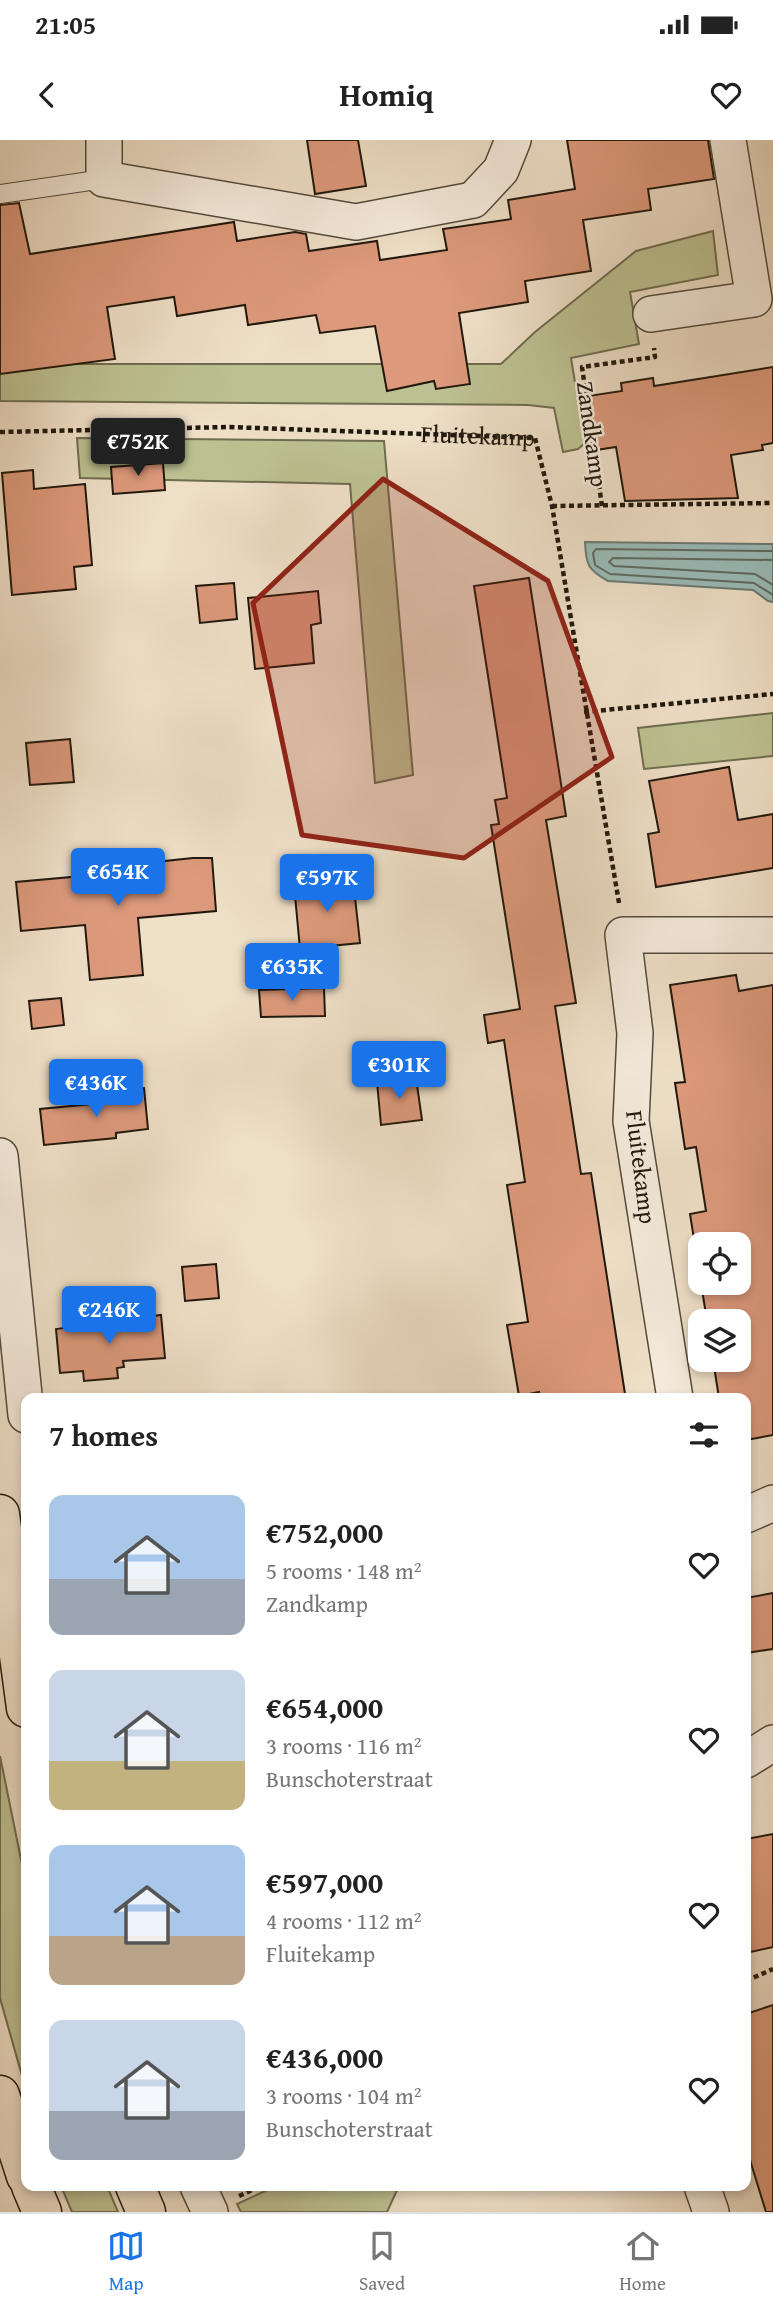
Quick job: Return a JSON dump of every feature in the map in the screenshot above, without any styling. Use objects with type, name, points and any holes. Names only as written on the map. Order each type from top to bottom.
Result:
[{"type":"main road","points":[[0,1514],[21,1671]]},
{"type":"main road","points":[[0,2095],[21,2160]]},
{"type":"main road","points":[[33,2191],[42,2212]]},
{"type":"main road","points":[[137,2191],[146,2212]]},
{"type":"street","points":[[104,140],[104,179],[356,222],[473,200],[501,170],[513,140]]},
{"type":"street","points":[[651,314],[754,299],[728,140]]},
{"type":"street","points":[[624,935],[773,934]]},
{"type":"street","name":"Fluitekamp","points":[[624,935],[635,1032],[631,1121],[674,1393]]},
{"type":"street","points":[[0,1156],[24,1393]]},
{"type":"street","points":[[751,1513],[773,1503]]},
{"type":"street","points":[[751,1757],[773,1743]]},
{"type":"street","points":[[200,2191],[210,2212]]},
{"type":"street","points":[[704,2191],[711,2212]]},
{"type":"lane","points":[[0,194],[104,179]]},
{"type":"path","name":"Zandkamp","points":[[602,506],[582,367],[655,357],[651,314]]},
{"type":"path","name":"Fluitekamp","points":[[0,432],[229,427],[535,438],[552,506],[584,712],[604,802],[624,935]]},
{"type":"path","name":"Zandkamp","points":[[552,506],[773,502]]},
{"type":"path","points":[[584,712],[773,694]]},
{"type":"path","points":[[751,1979],[773,1969]]},
{"type":"highlighted area","points":[[383,479],[548,581],[612,757],[464,858],[302,835],[253,603]]},
{"type":"green space","points":[[713,231],[718,275],[630,292],[639,344],[571,358],[585,443],[578,449],[563,452],[554,408],[528,405],[0,401],[0,364],[501,364],[535,332],[636,251]]},
{"type":"green space","points":[[77,438],[384,441],[413,775],[375,783],[350,484],[80,478]]},
{"type":"green space","points":[[773,713],[773,756],[644,769],[638,728]]},
{"type":"green space","points":[[0,1756],[21,1859],[21,2072],[0,1998]]},
{"type":"green space","points":[[63,2191],[109,2191],[118,2212],[72,2212]]},
{"type":"green space","points":[[265,2191],[397,2191],[387,2212],[241,2212],[237,2204]]},
{"type":"water","points":[[585,542],[773,544],[773,602],[753,590],[608,581],[589,566]]},
{"type":"building","points":[[307,140],[358,140],[366,186],[315,194]]},
{"type":"building","points":[[567,140],[708,140],[714,179],[648,189],[651,210],[583,220],[591,271],[525,281],[528,302],[459,313],[470,384],[436,389],[434,381],[387,391],[375,326],[320,333],[316,315],[248,325],[245,305],[177,316],[174,297],[107,307],[115,359],[0,374],[0,205],[19,203],[30,254],[234,222],[237,241],[295,232],[306,234],[309,251],[377,241],[380,260],[447,250],[443,229],[511,219],[508,200],[575,189]]},
{"type":"building","points":[[773,367],[773,443],[762,445],[763,450],[731,455],[738,498],[625,501],[616,447],[596,450],[588,396],[622,391],[621,383],[653,378],[654,386]]},
{"type":"building","points":[[163,463],[165,490],[113,494],[111,467]]},
{"type":"building","points":[[33,470],[34,489],[85,484],[92,565],[74,567],[76,589],[12,595],[2,473]]},
{"type":"building","points":[[529,578],[566,816],[546,820],[576,1003],[555,1006],[581,1174],[591,1173],[625,1393],[518,1393],[507,1325],[528,1322],[507,1185],[525,1182],[504,1040],[488,1043],[484,1015],[520,1009],[491,825],[499,824],[495,800],[507,798],[474,586]]},
{"type":"building","points":[[234,583],[237,619],[200,623],[196,586]]},
{"type":"building","points":[[318,591],[321,623],[311,625],[314,663],[255,669],[248,598]]},
{"type":"building","points":[[70,739],[74,782],[30,785],[26,743]]},
{"type":"building","points":[[729,767],[738,820],[773,814],[773,868],[656,887],[648,834],[659,832],[649,781]]},
{"type":"building","points":[[212,858],[216,911],[138,918],[143,975],[90,980],[85,925],[21,931],[16,882],[127,872],[127,865]]},
{"type":"building","points":[[353,879],[360,943],[300,949],[294,885]]},
{"type":"building","points":[[736,975],[739,991],[773,985],[773,1435],[751,1439],[751,1393],[718,1393],[715,1372],[751,1372],[751,1309],[705,1309],[703,1295],[751,1295],[751,1232],[693,1232],[690,1214],[706,1211],[696,1147],[685,1149],[675,1083],[685,1082],[670,985]]},
{"type":"building","points":[[324,988],[325,1016],[261,1017],[259,990]]},
{"type":"building","points":[[61,998],[64,1025],[32,1029],[29,1001]]},
{"type":"building","points":[[416,1078],[422,1120],[381,1125],[377,1082]]},
{"type":"building","points":[[144,1088],[148,1129],[116,1133],[116,1138],[44,1145],[40,1109],[113,1102],[112,1092]]},
{"type":"building","points":[[216,1264],[219,1298],[185,1301],[182,1267]]},
{"type":"building","points":[[161,1315],[165,1358],[123,1361],[124,1367],[117,1368],[118,1378],[84,1381],[83,1371],[60,1373],[56,1329]]},
{"type":"building","points":[[773,1593],[773,1649],[751,1652],[751,1597]]},
{"type":"building","points":[[773,1834],[773,1947],[751,1952],[751,1838]]},
{"type":"building","points":[[773,2005],[773,2212],[766,2212],[751,2163],[751,2012]]}]
